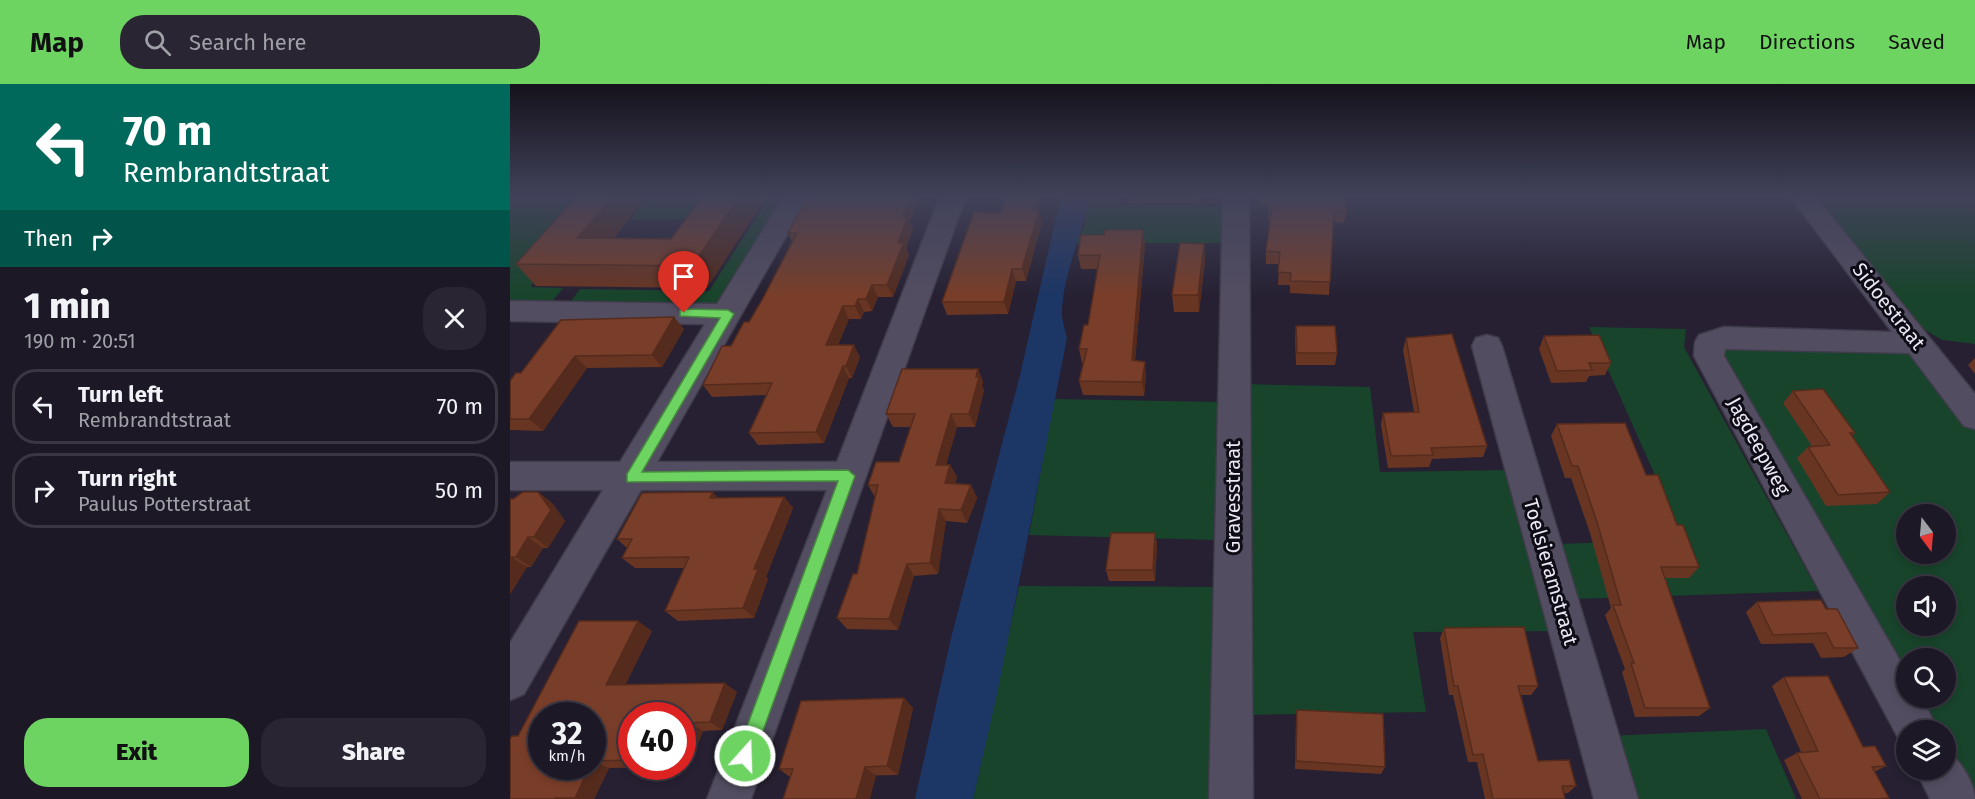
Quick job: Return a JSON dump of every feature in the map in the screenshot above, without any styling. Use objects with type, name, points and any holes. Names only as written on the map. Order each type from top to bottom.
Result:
[{"type":"street","points":[[510,680],[632,478],[777,229]]},
{"type":"street","points":[[729,799],[940,229]]},
{"type":"street","name":"Gravesstraat","points":[[1231,799],[1236,229]]},
{"type":"street","name":"Sidoestraat","points":[[1829,229],[1975,417]]},
{"type":"street","points":[[510,311],[728,314]]},
{"type":"street","name":"Jagdeepweg","points":[[1911,720],[1709,357],[1710,342],[1724,338],[1918,342]]},
{"type":"street","name":"Toelsieramstraat","points":[[1487,346],[1616,799]]},
{"type":"street","points":[[510,476],[632,478],[848,476]]},
{"type":"street","points":[[1944,780],[1955,799]]},
{"type":"green space","points":[[510,229],[580,229],[532,284],[531,287],[563,288],[551,303],[510,303]]},
{"type":"green space","points":[[749,229],[766,229],[731,290],[719,302],[708,305],[568,305],[580,289],[709,291]]},
{"type":"green space","points":[[1083,229],[1228,229],[1228,243],[1076,243]]},
{"type":"green space","points":[[1837,229],[1975,229],[1975,344],[1942,340],[1908,320]]},
{"type":"green space","points":[[1589,327],[1686,329],[1684,347],[1818,591],[1573,599],[1556,544],[1684,540]]},
{"type":"green space","points":[[1710,346],[1914,350],[1975,427],[1975,799],[1948,799],[1938,780],[1956,780],[1956,720],[1904,720],[1898,708],[1956,708],[1956,648],[1896,648],[1896,705],[1708,363]]},
{"type":"green space","points":[[1241,384],[1370,387],[1380,472],[1512,470],[1555,631],[1413,632],[1426,712],[1240,715]]},
{"type":"green space","points":[[1054,399],[1221,402],[1219,540],[1029,535]]},
{"type":"green space","points":[[1019,586],[1219,587],[1218,799],[973,799]]},
{"type":"green space","points":[[1766,729],[1796,799],[1626,799],[1607,736]]},
{"type":"water","points":[[1053,229],[1081,229],[1063,295],[1062,313],[1067,338],[996,699],[973,799],[915,799],[951,638],[1019,379]]},
{"type":"building","points":[[547,229],[585,229],[577,238],[671,239],[678,229],[717,229],[692,266],[516,264]]},
{"type":"building","points":[[790,229],[903,229],[898,243],[904,242],[887,285],[872,285],[866,299],[858,299],[855,306],[843,306],[826,345],[854,345],[816,432],[749,433],[772,383],[703,385],[722,346],[731,346],[744,322],[749,322],[762,300],[797,233],[788,233]]},
{"type":"building","points":[[968,229],[1033,229],[1022,269],[1012,269],[1004,302],[942,302]]},
{"type":"building","points":[[1269,229],[1333,229],[1330,282],[1290,281],[1291,273],[1278,272],[1280,252],[1266,251]]},
{"type":"building","points":[[1105,230],[1143,230],[1132,360],[1145,362],[1142,382],[1079,381],[1087,349],[1079,349],[1084,325],[1088,325],[1100,255],[1078,255],[1081,235],[1104,235]]},
{"type":"building","points":[[1180,243],[1204,244],[1198,295],[1172,295]]},
{"type":"building","points":[[674,317],[652,355],[575,356],[529,419],[510,419],[510,381],[516,373],[521,373],[561,320]]},
{"type":"building","points":[[1296,326],[1335,326],[1337,353],[1297,353]]},
{"type":"building","points":[[1452,334],[1487,446],[1431,448],[1433,455],[1391,456],[1383,413],[1419,412],[1406,338]]},
{"type":"building","points":[[1599,335],[1611,363],[1589,363],[1592,370],[1557,371],[1544,336]]},
{"type":"building","points":[[902,369],[978,369],[976,377],[979,377],[969,414],[951,414],[936,465],[950,465],[945,483],[971,485],[961,510],[939,509],[930,563],[907,564],[889,619],[837,618],[853,574],[857,574],[878,485],[868,485],[876,462],[899,462],[915,414],[886,414]]},
{"type":"building","points":[[1823,389],[1855,433],[1850,433],[1890,492],[1838,495],[1808,447],[1830,445],[1793,391]]},
{"type":"building","points":[[1625,423],[1646,475],[1658,475],[1677,525],[1683,525],[1699,567],[1661,567],[1710,708],[1645,708],[1631,663],[1634,663],[1613,605],[1621,605],[1597,522],[1578,466],[1572,466],[1557,424]]},
{"type":"building","points":[[523,492],[538,492],[551,510],[534,537],[528,537],[516,557],[510,559],[510,499]]},
{"type":"building","points":[[713,492],[710,498],[784,497],[754,569],[758,569],[743,608],[665,611],[689,557],[622,558],[632,539],[617,539],[642,493]]},
{"type":"building","points":[[1111,533],[1155,533],[1153,570],[1106,570]]},
{"type":"building","points":[[1821,600],[1826,609],[1837,609],[1858,648],[1834,648],[1826,633],[1773,635],[1757,602]]},
{"type":"building","points":[[579,621],[638,621],[606,685],[725,683],[710,722],[696,723],[696,702],[618,702],[618,760],[606,761],[606,702],[536,702]]},
{"type":"building","points":[[1524,627],[1538,686],[1518,686],[1538,761],[1569,760],[1576,786],[1562,786],[1565,799],[1493,799],[1483,754],[1473,755],[1458,686],[1454,686],[1444,628]]},
{"type":"building","points":[[1828,676],[1863,747],[1875,746],[1886,766],[1872,767],[1889,798],[1820,799],[1797,753],[1818,751],[1784,677]]},
{"type":"building","points":[[904,698],[887,766],[865,767],[856,799],[783,799],[793,769],[779,769],[801,701]]},
{"type":"building","points":[[1297,710],[1383,714],[1385,767],[1296,761]]},
{"type":"building","points":[[528,717],[528,780],[583,780],[575,798],[510,799],[510,739],[512,736],[518,736]]},
{"type":"route","points":[[684,313],[728,314],[632,478],[848,476],[745,756]]}]
